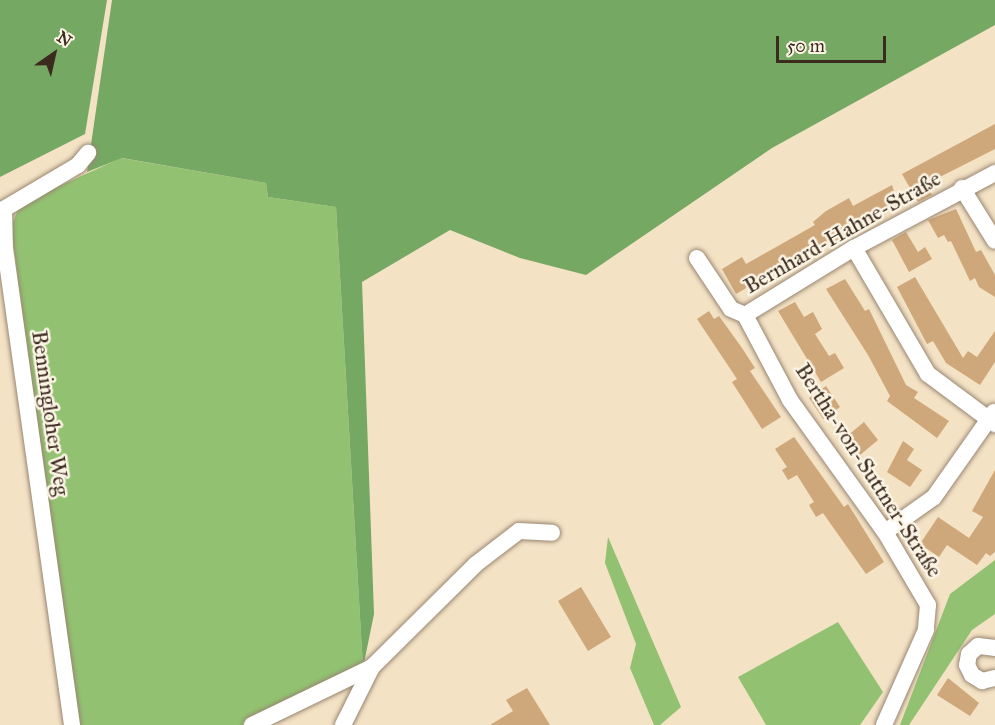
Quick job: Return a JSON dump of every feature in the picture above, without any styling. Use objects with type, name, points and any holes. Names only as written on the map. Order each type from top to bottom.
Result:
[{"type":"street","name":"Benningloher Weg","points":[[72,725],[7,261],[4,209],[78,165],[88,153]]},
{"type":"street","name":"Bernhard-Hahne-Straße","points":[[745,315],[854,248],[962,188],[995,173]]},
{"type":"street","name":"Bernhard-Hahne-Straße","points":[[962,188],[995,242]]},
{"type":"street","points":[[854,248],[928,375],[993,418],[934,497],[885,532]]},
{"type":"street","name":"Bertha-von-Suttner-Straße","points":[[697,258],[731,309],[745,315],[790,400],[885,532],[928,605],[926,630],[884,725]]},
{"type":"street","points":[[343,725],[372,667],[476,564],[519,531],[552,533]]},
{"type":"street","points":[[995,648],[978,646],[969,654],[967,665],[972,675],[982,681],[995,678]]},
{"type":"street","points":[[252,725],[372,667]]},
{"type":"green space","points":[[0,0],[107,0],[85,134],[0,177]]},
{"type":"green space","points":[[112,0],[995,0],[995,25],[772,148],[586,275],[520,258],[450,230],[362,282],[374,614],[363,668],[336,207],[268,197],[266,183],[122,158],[87,172]]},
{"type":"green space","points":[[121,158],[266,183],[268,197],[336,207],[363,668],[242,725],[78,725],[11,227],[20,204]]},
{"type":"green space","points":[[608,537],[681,707],[660,725],[654,725],[630,668],[636,644],[605,563]]},
{"type":"green space","points":[[995,560],[995,614],[972,630],[909,725],[900,725],[950,594]]},
{"type":"green space","points":[[838,622],[883,692],[860,725],[766,725],[738,677]]},
{"type":"building","points":[[995,124],[995,149],[926,184],[932,195],[918,202],[902,174]]},
{"type":"building","points":[[892,185],[899,206],[806,258],[804,254],[736,294],[722,269],[742,257],[746,264],[815,225],[813,222],[826,211],[849,198],[853,206]]},
{"type":"building","points":[[956,209],[976,252],[981,250],[995,275],[995,297],[979,287],[975,278],[970,281],[951,241],[948,242],[944,235],[938,238],[928,220]]},
{"type":"building","points":[[906,232],[918,252],[925,247],[932,259],[909,272],[892,240]]},
{"type":"building","points":[[915,277],[963,358],[968,351],[977,357],[995,331],[995,362],[980,385],[946,363],[933,341],[927,344],[897,287]]},
{"type":"building","points":[[845,279],[865,311],[869,309],[906,385],[918,392],[914,398],[949,421],[937,438],[887,401],[890,396],[868,355],[826,289]]},
{"type":"building","points":[[795,302],[804,317],[813,312],[822,329],[815,334],[829,356],[835,353],[844,368],[821,382],[778,311]]},
{"type":"building","points":[[709,311],[714,319],[719,316],[742,348],[755,368],[750,371],[781,417],[762,429],[732,382],[737,379],[697,319]]},
{"type":"building","points":[[826,386],[840,407],[823,419],[809,398]]},
{"type":"building","points":[[864,422],[878,440],[860,455],[846,437]]},
{"type":"building","points":[[794,437],[844,507],[848,504],[884,562],[866,574],[823,513],[816,517],[809,505],[814,502],[797,475],[788,480],[782,470],[787,467],[775,449]]},
{"type":"building","points":[[903,441],[914,449],[907,460],[922,470],[910,487],[887,472]]},
{"type":"building","points":[[995,470],[995,552],[990,556],[986,553],[977,565],[947,545],[939,557],[920,544],[938,517],[969,538],[983,517],[972,511]]},
{"type":"building","points":[[581,587],[611,637],[588,651],[558,601]]},
{"type":"building","points":[[948,678],[979,703],[970,716],[937,695]]},
{"type":"building","points":[[527,688],[550,725],[490,725],[513,711],[506,700]]}]
